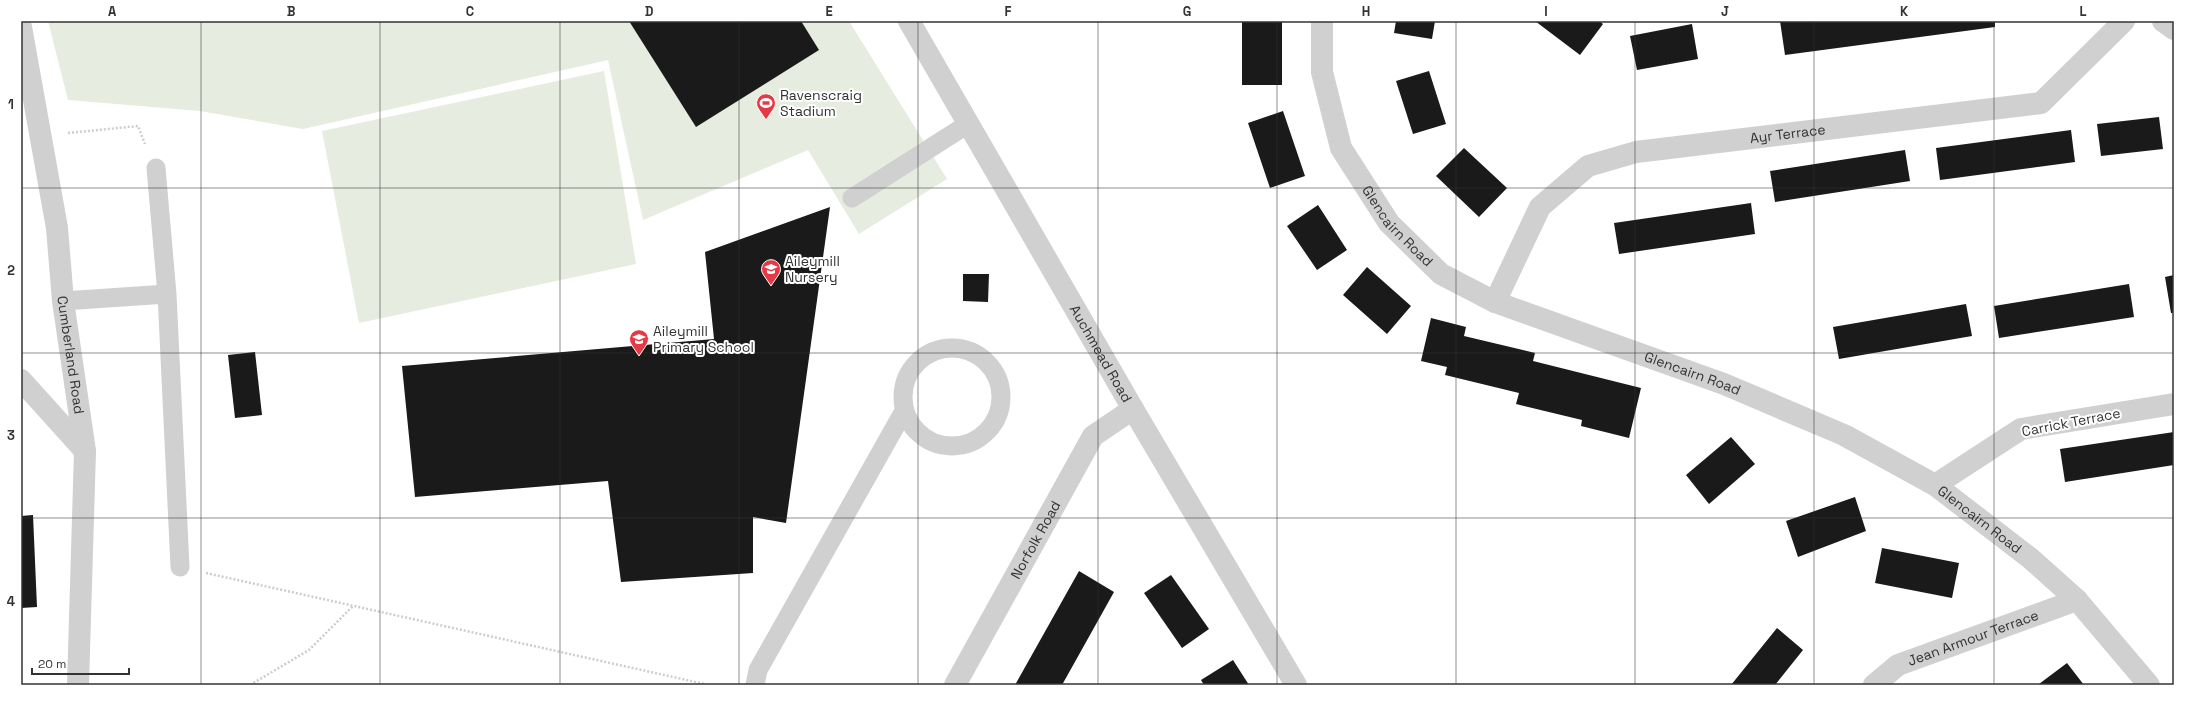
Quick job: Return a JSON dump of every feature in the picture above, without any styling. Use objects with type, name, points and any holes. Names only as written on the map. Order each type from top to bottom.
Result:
[{"type":"street","name":"Auchmead Road","points":[[909,21],[1133,408],[1296,685]]},
{"type":"street","name":"Glencairn Road","points":[[1322,21],[1322,72],[1341,148],[1389,223],[1441,274],[1495,302],[1724,384],[1844,435],[1935,485],[2030,558],[2077,600],[2149,685]]},
{"type":"street","name":"Ayr Terrace","points":[[1495,302],[1540,207],[1588,166],[1636,152],[2041,102],[2124,21]]},
{"type":"street","points":[[2162,21],[2174,29]]},
{"type":"street","name":"Cumberland Road","points":[[22,35],[57,228],[63,301],[85,451],[78,685]]},
{"type":"street","points":[[21,380],[85,451]]},
{"type":"street","name":"Carrick Terrace","points":[[1935,485],[2021,429],[2174,404]]},
{"type":"street","name":"Norfolk Road","points":[[955,685],[1094,436],[1133,408]]},
{"type":"street","name":"Jean Armour Terrace","points":[[1874,685],[1898,665],[2077,600]]},
{"type":"lane","points":[[852,198],[968,124]]},
{"type":"lane","points":[[156,168],[167,294],[180,568]]},
{"type":"lane","points":[[63,301],[167,294]]},
{"type":"lane","points":[[755,685],[761,664],[904,411],[903,391],[908,373],[921,358],[938,350],[957,348],[975,354],[990,367],[999,384],[1001,403],[995,421],[982,436],[965,445],[946,446],[928,440],[913,428],[904,411]]},
{"type":"path","points":[[40,135],[138,126],[156,168]]},
{"type":"path","points":[[180,568],[709,685]]},
{"type":"path","points":[[250,685],[309,650],[353,606]]},
{"type":"shaded area","name":"Ravenscraig Stadium","points":[[48,21],[849,21],[947,179],[859,234],[808,150],[643,220],[608,60],[303,129],[200,111],[68,100]]},
{"type":"shaded area","points":[[604,71],[636,264],[359,323],[322,131]]},
{"type":"building","points":[[629,21],[801,21],[819,50],[696,127]]},
{"type":"building","points":[[1242,21],[1282,21],[1282,85],[1242,85]]},
{"type":"building","points":[[1396,21],[1435,21],[1432,39],[1394,33]]},
{"type":"building","points":[[1535,21],[1599,21],[1603,24],[1580,55]]},
{"type":"building","points":[[1780,21],[1995,21],[1995,27],[1785,55]]},
{"type":"building","points":[[1692,24],[1698,59],[1637,70],[1630,36]]},
{"type":"building","points":[[1429,71],[1446,124],[1413,134],[1396,81]]},
{"type":"building","points":[[1283,111],[1305,176],[1270,188],[1248,123]]},
{"type":"building","points":[[2159,117],[2163,149],[2101,156],[2097,124]]},
{"type":"building","points":[[2071,130],[2075,162],[1940,180],[1936,148]]},
{"type":"building","points":[[1464,148],[1507,188],[1479,217],[1436,176]]},
{"type":"building","points":[[1905,150],[1910,181],[1775,202],[1770,171]]},
{"type":"building","points":[[1751,203],[1755,234],[1619,254],[1614,223]]},
{"type":"building","points":[[1318,205],[1347,250],[1317,270],[1287,226]]},
{"type":"building","points":[[830,207],[786,523],[753,517],[753,573],[621,582],[608,481],[415,497],[402,366],[714,339],[705,252]]},
{"type":"building","points":[[1367,267],[1411,306],[1387,334],[1343,295]]},
{"type":"building","points":[[963,274],[989,274],[988,302],[963,301]]},
{"type":"building","points":[[2174,275],[2174,313],[2171,313],[2165,277]]},
{"type":"building","points":[[2129,284],[2134,317],[1999,338],[1994,306]]},
{"type":"building","points":[[1966,304],[1972,336],[1839,359],[1833,327]]},
{"type":"building","points":[[1431,318],[1466,327],[1464,336],[1535,353],[1533,361],[1641,388],[1629,438],[1581,426],[1582,420],[1516,404],[1519,393],[1445,375],[1447,367],[1421,361]]},
{"type":"building","points":[[255,352],[262,415],[235,418],[228,355]]},
{"type":"building","points":[[2174,432],[2174,465],[2065,482],[2060,449]]},
{"type":"building","points":[[1731,437],[1755,464],[1709,504],[1686,475]]},
{"type":"building","points":[[1855,497],[1866,531],[1798,557],[1786,521]]},
{"type":"building","points":[[33,515],[37,607],[21,608],[21,516]]},
{"type":"building","points":[[1882,548],[1959,563],[1952,598],[1875,583]]},
{"type":"building","points":[[1079,571],[1114,592],[1062,685],[1015,685]]},
{"type":"building","points":[[1171,575],[1209,629],[1182,648],[1144,593]]},
{"type":"building","points":[[1777,628],[1803,650],[1775,685],[1731,685]]},
{"type":"building","points":[[1233,660],[1249,685],[1204,685],[1201,680]]},
{"type":"building","points":[[2067,663],[2084,685],[2039,685],[2039,684]]},
{"type":"place","name":"Ravenscraig Stadium","points":[[766,120]]},
{"type":"place","name":"Aileymill Nursery","points":[[771,286]]},
{"type":"place","name":"Aileymill Primary School","points":[[639,356]]}]
